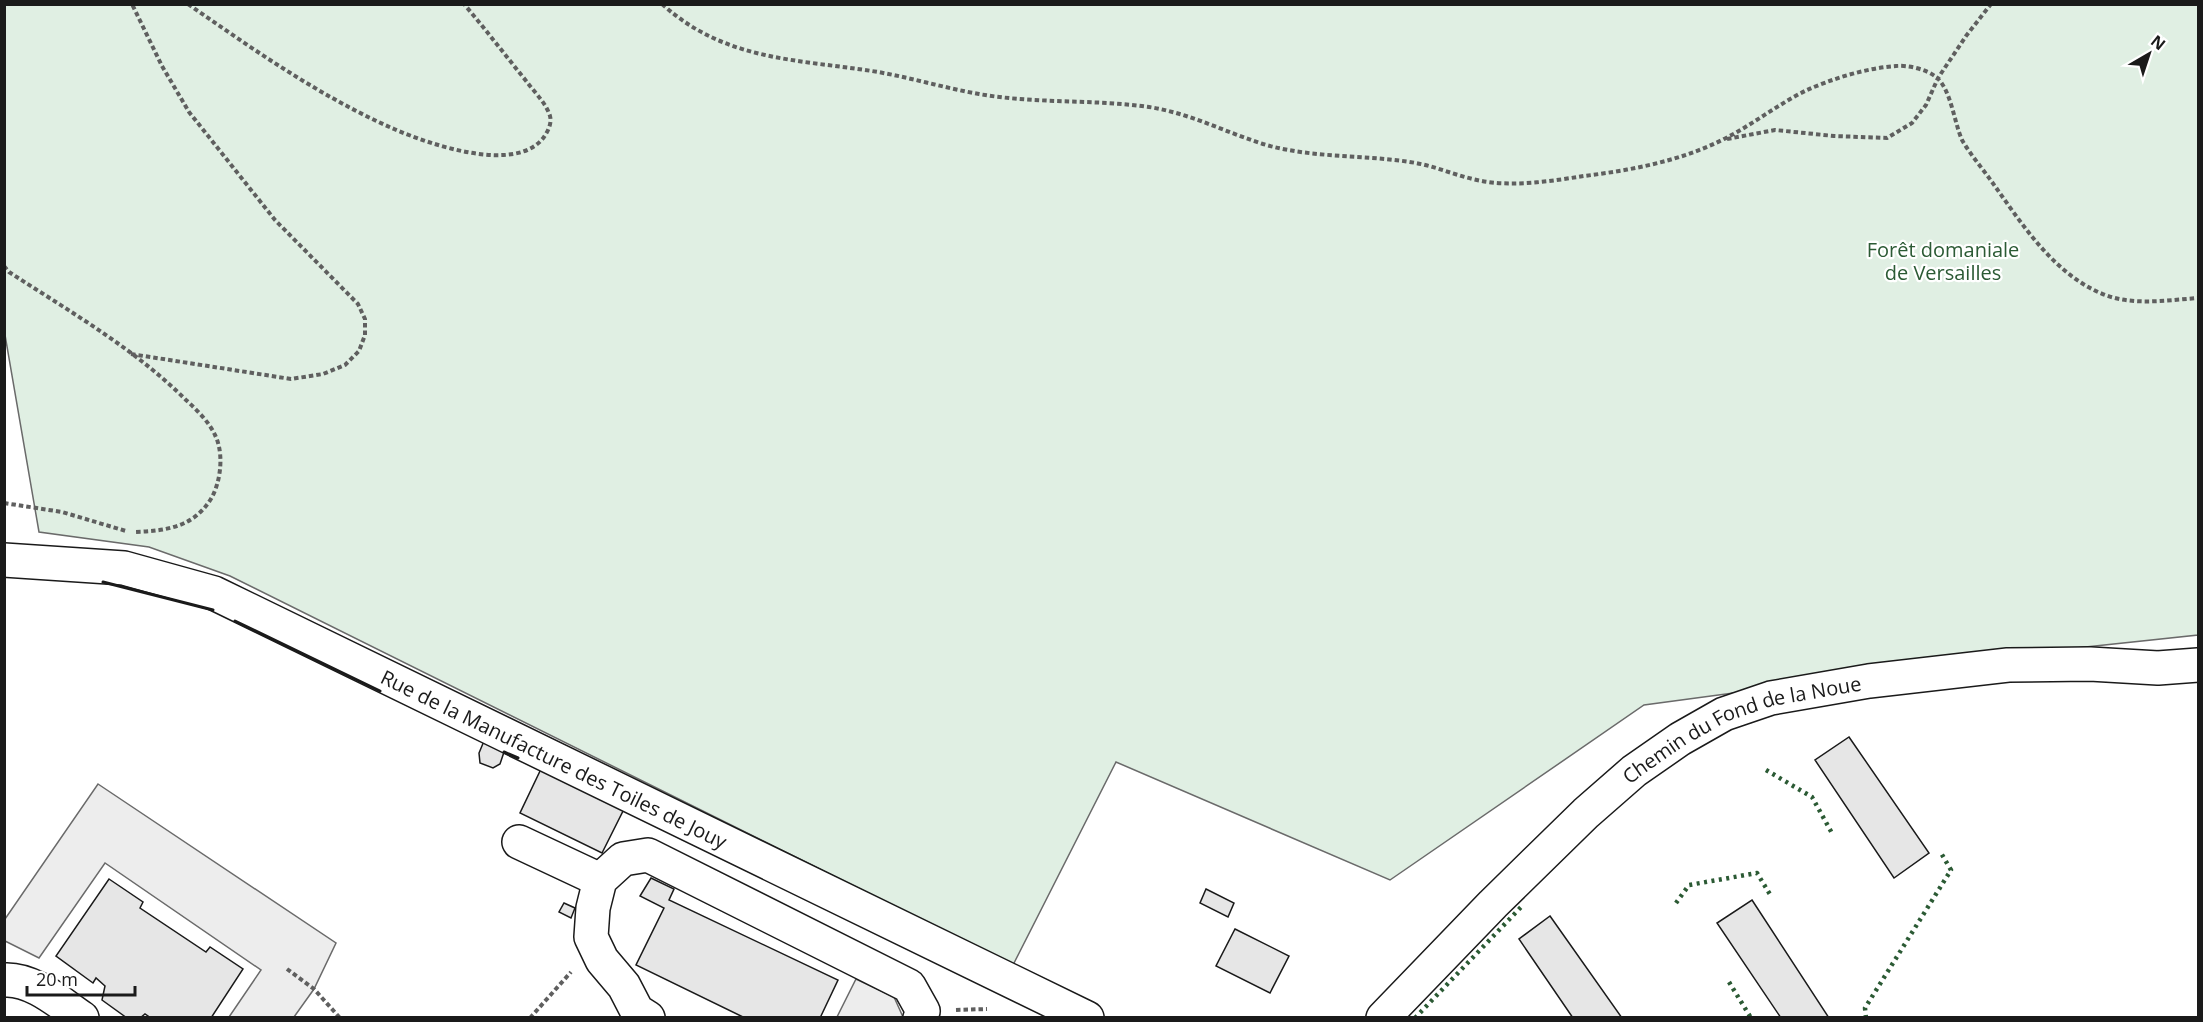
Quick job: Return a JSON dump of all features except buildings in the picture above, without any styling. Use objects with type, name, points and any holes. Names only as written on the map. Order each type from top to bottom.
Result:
[{"type":"street","name":"Rue de la Manufacture des Toiles de Jouy","points":[[4,560],[124,568],[214,593],[1087,1017]]},
{"type":"street","name":"Chemin du Fond de la Noue","points":[[1383,1017],[1586,813],[1634,771],[1680,739],[1724,714],[1770,698],[1869,681],[1996,667],[2090,664],[2158,668],[2199,665]]},
{"type":"street","points":[[519,842],[600,880]]},
{"type":"street","points":[[648,1017],[637,1011],[624,986],[602,960],[591,937],[600,880],[624,859],[648,855],[909,986],[922,1014]]},
{"type":"street","points":[[4,980],[13,979],[36,989],[82,1017]]},
{"type":"path","points":[[131,354],[291,379],[323,374],[345,364],[359,351],[365,334],[365,319],[358,304],[275,220],[189,112],[162,66],[132,4]]},
{"type":"path","points":[[188,4],[237,38],[324,92],[392,128],[435,146],[494,156],[523,152],[539,142],[548,131],[551,118],[545,105],[464,4]]},
{"type":"path","points":[[662,4],[677,18],[699,32],[732,48],[883,73],[980,94],[1040,100],[1106,102],[1155,108],[1215,125],[1263,144],[1308,155],[1417,163],[1484,182],[1524,183],[1584,176],[1679,159],[1724,140],[1807,91],[1856,73],[1897,66],[1916,68],[1938,78],[1951,104],[1963,140],[2015,214],[2056,263],[2078,280],[2107,296],[2142,302],[2199,298]]},
{"type":"path","points":[[1724,140],[1775,130],[1887,138],[1912,123],[1926,105],[1938,78],[1991,4]]},
{"type":"path","points":[[4,266],[9,272],[131,354],[174,388],[201,414],[216,436],[221,463],[218,486],[206,508],[189,521],[163,531],[132,532],[62,512],[4,503]]},
{"type":"path","points":[[287,969],[314,989],[340,1017]]},
{"type":"path","points":[[530,1017],[567,975]]},
{"type":"path","points":[[922,1014],[989,1009]]},
{"type":"green space","name":"Forêt domaniale de Versailles","points":[[4,5],[2198,5],[2198,635],[2048,651],[1644,705],[1390,880],[1116,762],[1013,965],[230,576],[149,547],[39,532],[5,335]]},
{"type":"shaded area","points":[[98,784],[336,943],[314,989],[294,1017],[229,1017],[261,970],[105,863],[39,958],[5,941],[5,919]]},
{"type":"shaded area","points":[[856,979],[894,997],[903,1017],[837,1017]]},
{"type":"hedge","points":[[1766,770],[1812,797],[1833,835]]},
{"type":"hedge","points":[[1866,1018],[1865,1008],[1951,870],[1941,853]]},
{"type":"hedge","points":[[1676,903],[1689,885],[1757,873],[1771,896]]},
{"type":"hedge","points":[[1415,1018],[1523,905]]},
{"type":"hedge","points":[[1729,982],[1751,1018]]},
{"type":"wall","points":[[103,582],[213,610]]},
{"type":"wall","points":[[235,621],[380,691]]},
{"type":"wall","points":[[504,752],[518,758]]}]
